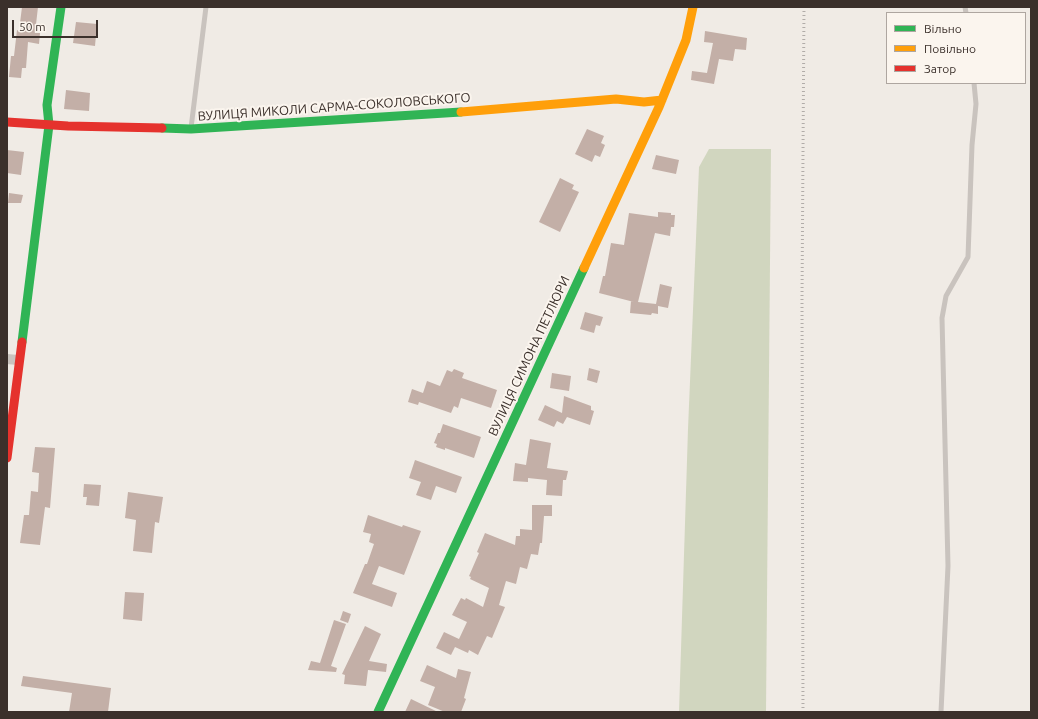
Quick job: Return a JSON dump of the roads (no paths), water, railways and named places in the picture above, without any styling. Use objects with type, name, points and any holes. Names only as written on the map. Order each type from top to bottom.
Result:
[{"type":"street","points":[[7,458],[18,360],[49,125],[47,105],[61,7]]},
{"type":"street","name":"ВУЛИЦЯ СИМОНА ПЕТЛЮРИ","points":[[378,712],[662,100],[686,40],[693,7]]},
{"type":"street","name":"ВУЛИЦЯ МИКОЛИ САРМА-СОКОЛОВСЬКОГО","points":[[7,122],[49,125],[191,129],[464,112],[616,99],[644,102],[662,100]]},
{"type":"street","points":[[7,359],[18,360]]},
{"type":"lane","points":[[191,129],[206,7]]},
{"type":"lane","points":[[941,712],[948,566],[942,318],[946,296],[968,257],[972,145],[976,104],[974,84]]},
{"type":"railway","points":[[803,712],[802,300],[804,7]]}]
